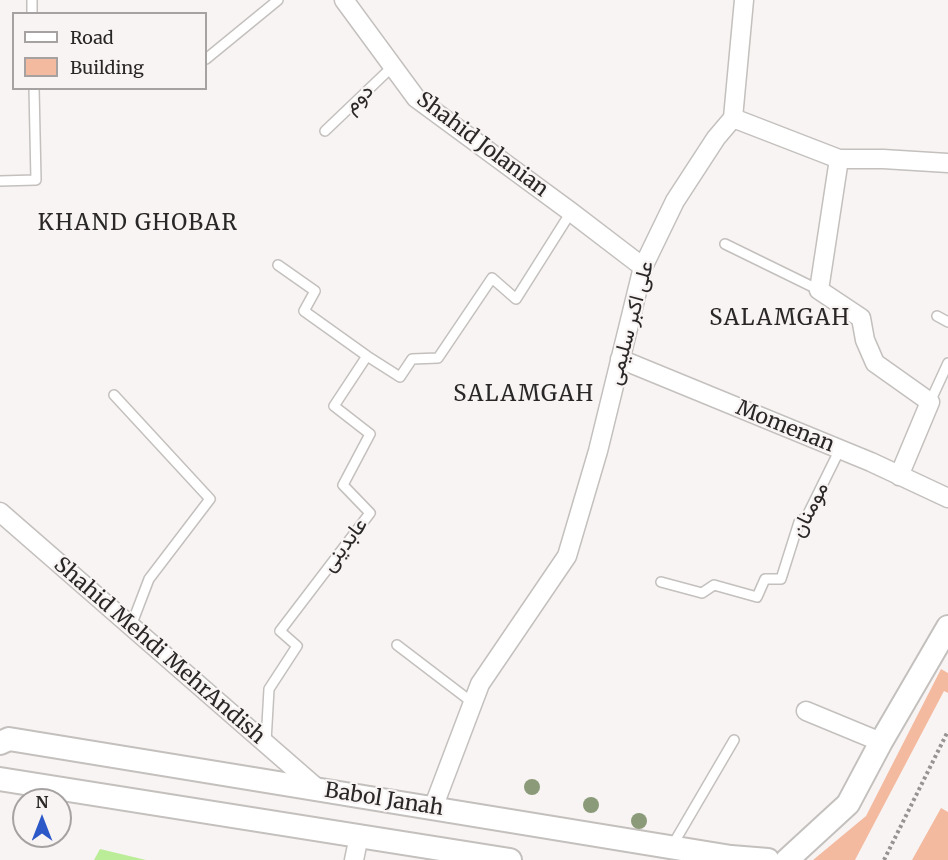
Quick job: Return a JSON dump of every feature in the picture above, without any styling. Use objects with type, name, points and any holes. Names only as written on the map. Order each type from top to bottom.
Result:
[{"type":"street","name":"Shahid Jolanian","points":[[344,0],[416,98],[643,267]]},
{"type":"street","points":[[744,0],[733,118],[839,159],[948,163]]},
{"type":"street","name":"علی اکبر سلیمی","points":[[433,808],[480,684],[567,556],[598,451],[643,267],[675,201],[716,138],[733,118]]},
{"type":"street","points":[[839,159],[819,290],[861,318],[865,340],[874,363],[930,402],[899,476]]},
{"type":"street","name":"Momenan","points":[[620,359],[840,449],[948,498]]},
{"type":"street","name":"Shahid Mehdi MehrAndish","points":[[0,512],[318,789]]},
{"type":"street","points":[[787,860],[848,804],[948,627]]},
{"type":"street","points":[[806,711],[881,742]]},
{"type":"street","name":"Babol Janah","points":[[0,743],[9,739],[731,857],[768,860]]},
{"type":"street","name":"Babol Janah","points":[[0,779],[510,860]]},
{"type":"street","points":[[354,860],[359,836]]},
{"type":"lane","points":[[207,58],[278,0]]},
{"type":"lane","name":"دوم","points":[[325,132],[392,67]]},
{"type":"lane","points":[[0,181],[36,180],[34,90]]},
{"type":"lane","points":[[278,265],[315,291],[304,311],[400,377],[412,359],[438,358],[492,278],[516,299],[572,212]]},
{"type":"lane","points":[[725,244],[819,290]]},
{"type":"lane","points":[[937,316],[948,322]]},
{"type":"lane","name":"عابدینی","points":[[266,743],[269,689],[297,646],[280,631],[370,513],[343,484],[370,434],[334,406],[367,356]]},
{"type":"lane","points":[[930,402],[948,363]]},
{"type":"lane","points":[[114,395],[210,499],[149,579],[131,626]]},
{"type":"lane","name":"مومنان","points":[[661,582],[702,594],[714,585],[757,597],[765,579],[781,579],[799,522],[807,516],[840,449]]},
{"type":"lane","points":[[397,645],[473,703]]},
{"type":"lane","points":[[671,847],[734,740]]},
{"type":"path","points":[[884,860],[948,731]]},
{"type":"green space","points":[[100,849],[146,860],[94,860]]},
{"type":"building","points":[[941,669],[948,673],[948,693],[944,691],[855,860],[813,860],[866,816]]},
{"type":"building","points":[[941,808],[948,812],[948,860],[912,860]]},
{"type":"district","name":"KHAND GHOBAR","points":[[138,224]]},
{"type":"district","name":"SALAMGAH","points":[[780,319]]},
{"type":"district","name":"SALAMGAH","points":[[524,395]]}]
